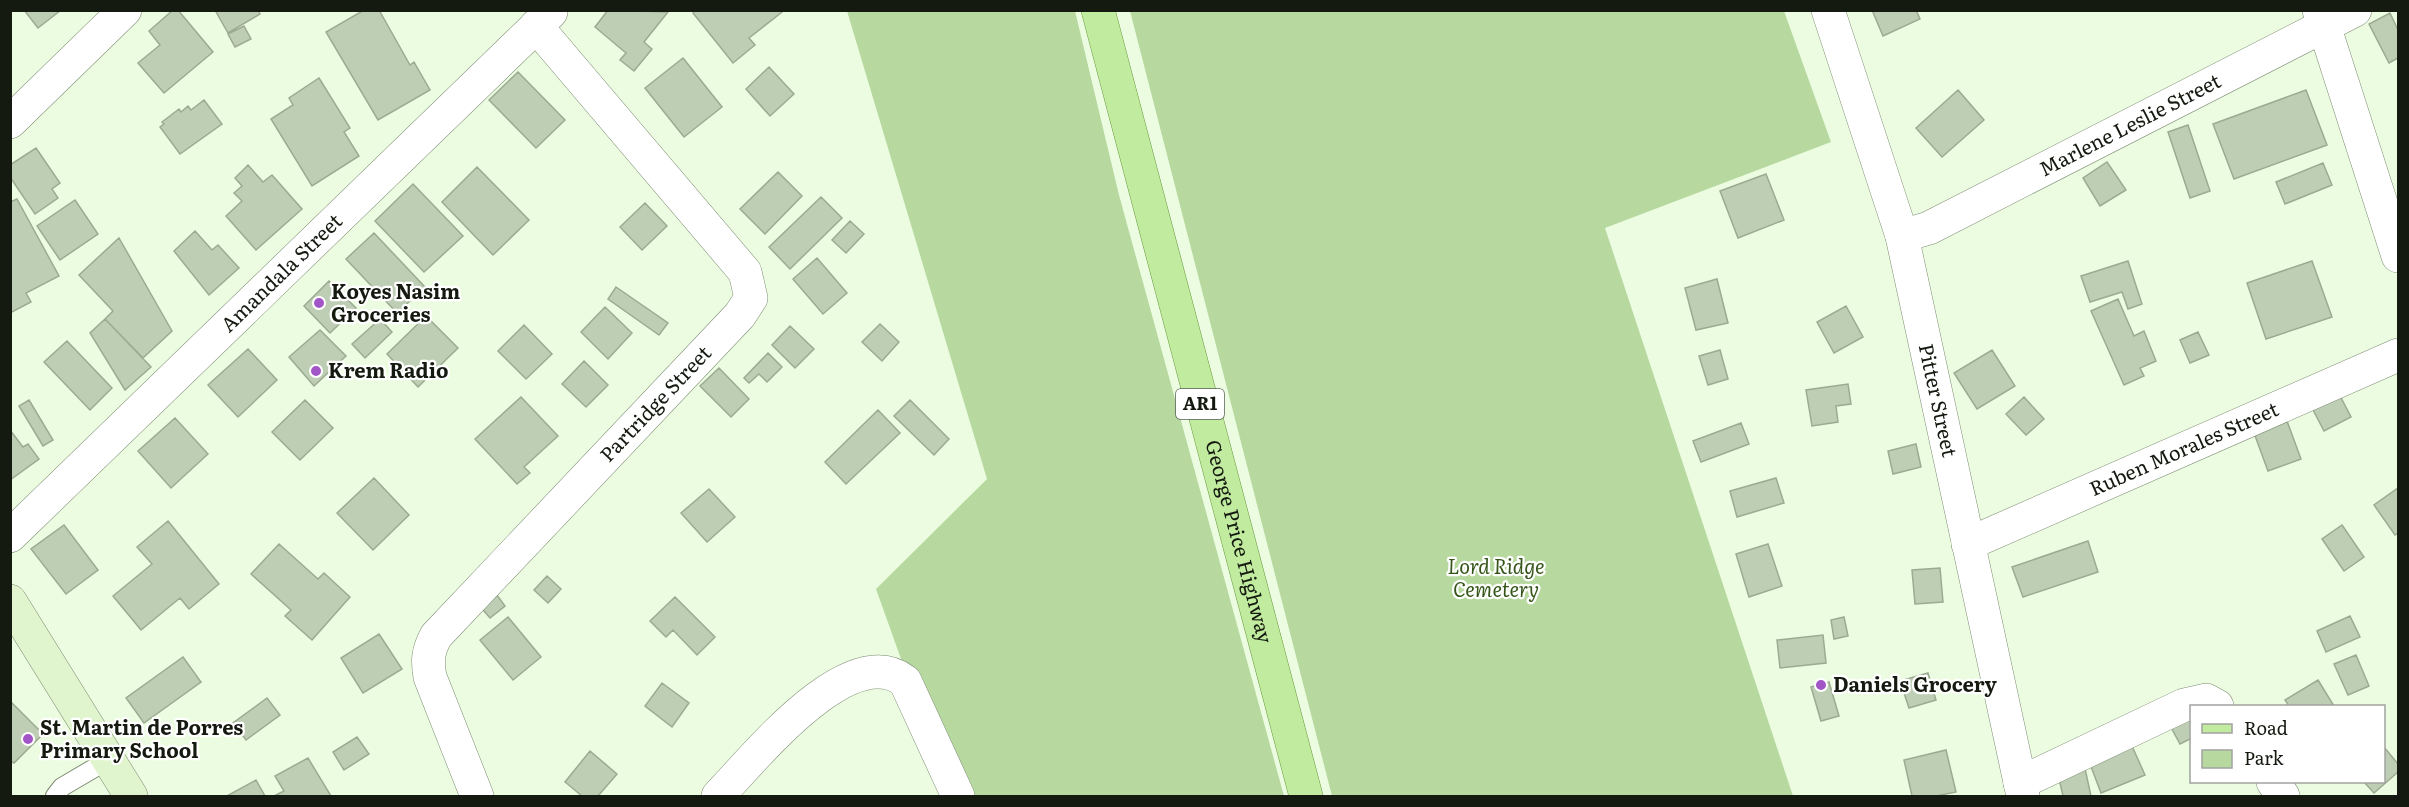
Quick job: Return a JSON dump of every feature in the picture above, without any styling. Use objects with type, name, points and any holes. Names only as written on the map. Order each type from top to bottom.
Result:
[{"type":"main road","name":"George Price Highway","points":[[1098,10],[1306,796]]},
{"type":"main road","points":[[10,601],[130,796]]},
{"type":"street","points":[[10,122],[125,10]]},
{"type":"street","name":"Pitter Street","points":[[1828,10],[1902,236],[2021,790]]},
{"type":"street","name":"Marlene Leslie Street","points":[[1902,236],[1929,228],[2321,18],[2355,10]]},
{"type":"street","name":"Amandala Street","points":[[10,536],[544,18]]},
{"type":"street","name":"Partridge Street","points":[[477,796],[430,677],[427,661],[436,636],[740,315],[751,298],[745,272],[544,18]]},
{"type":"street","points":[[2321,18],[2398,256]]},
{"type":"street","name":"Ruben Morales Street","points":[[1968,544],[2398,355]]},
{"type":"street","points":[[718,796],[808,705],[832,687],[859,674],[876,670],[895,674],[905,681],[958,796]]},
{"type":"street","points":[[2021,790],[2184,705],[2206,700],[2215,705]]},
{"type":"street","points":[[2274,783],[2283,796]]},
{"type":"lane","points":[[55,796],[62,787],[108,760]]},
{"type":"green space","points":[[847,11],[1075,11],[1119,195],[1284,796],[950,796],[876,589],[987,479]]},
{"type":"green space","name":"Lord Ridge Cemetery","points":[[1130,11],[1784,11],[1831,142],[1605,228],[1793,796],[1332,796]]},
{"type":"building","points":[[24,10],[61,10],[38,28]]},
{"type":"building","points":[[173,10],[178,10],[213,52],[164,93],[138,63],[160,45],[149,31]]},
{"type":"building","points":[[215,10],[258,10],[260,14],[228,33]]},
{"type":"building","points":[[364,10],[379,10],[410,65],[414,62],[430,90],[378,120],[326,32]]},
{"type":"building","points":[[608,10],[668,12],[644,42],[652,49],[634,71],[620,60],[626,53],[595,27]]},
{"type":"building","points":[[696,10],[781,10],[782,12],[749,38],[755,45],[733,63],[693,13]]},
{"type":"building","points":[[1872,10],[1916,10],[1920,19],[1883,36]]},
{"type":"building","points":[[2390,13],[2398,30],[2398,58],[2389,63],[2369,24]]},
{"type":"building","points":[[244,26],[251,39],[235,47],[228,34]]},
{"type":"building","points":[[683,58],[722,107],[684,137],[645,88]]},
{"type":"building","points":[[769,67],[794,94],[770,116],[746,89]]},
{"type":"building","points":[[518,72],[565,120],[536,148],[489,100]]},
{"type":"building","points":[[319,78],[350,128],[344,132],[359,156],[312,186],[271,119],[293,105],[289,98]]},
{"type":"building","points":[[1958,90],[1984,120],[1942,157],[1916,128]]},
{"type":"building","points":[[2306,90],[2327,145],[2234,179],[2213,124]]},
{"type":"building","points":[[204,100],[222,124],[180,154],[160,127],[164,124],[162,122],[179,109],[181,112],[188,106],[191,110]]},
{"type":"building","points":[[2188,125],[2210,191],[2190,198],[2168,132]]},
{"type":"building","points":[[36,148],[60,183],[52,189],[58,198],[35,214],[10,177],[10,165]]},
{"type":"building","points":[[2107,162],[2126,190],[2100,206],[2083,178]]},
{"type":"building","points":[[2323,163],[2332,185],[2285,204],[2276,182]]},
{"type":"building","points":[[248,165],[263,182],[272,175],[302,209],[256,250],[226,216],[242,201],[234,193],[242,186],[235,178]]},
{"type":"building","points":[[477,167],[529,220],[493,255],[442,202]]},
{"type":"building","points":[[778,172],[802,196],[765,234],[740,209]]},
{"type":"building","points":[[1766,174],[1784,220],[1738,238],[1720,191]]},
{"type":"building","points":[[413,184],[463,236],[424,272],[375,221]]},
{"type":"building","points":[[821,197],[842,218],[790,269],[769,247]]},
{"type":"building","points":[[17,199],[59,276],[26,293],[31,302],[10,313],[10,202]]},
{"type":"building","points":[[75,200],[98,234],[60,260],[37,226]]},
{"type":"building","points":[[645,203],[667,226],[642,250],[620,227]]},
{"type":"building","points":[[850,221],[864,234],[846,253],[832,240]]},
{"type":"building","points":[[195,231],[212,250],[218,245],[239,268],[209,295],[174,251]]},
{"type":"building","points":[[374,233],[425,287],[397,313],[346,259]]},
{"type":"building","points":[[119,238],[172,331],[143,358],[105,319],[113,311],[79,275]]},
{"type":"building","points":[[817,258],[847,293],[823,314],[793,279]]},
{"type":"building","points":[[2128,261],[2142,304],[2128,309],[2122,292],[2090,302],[2081,276]]},
{"type":"building","points":[[2312,261],[2332,317],[2266,339],[2247,283]]},
{"type":"building","points":[[1717,279],[1728,323],[1696,330],[1685,288]]},
{"type":"building","points":[[329,281],[356,308],[330,333],[304,306]]},
{"type":"building","points":[[616,287],[668,323],[659,335],[608,299]]},
{"type":"building","points":[[2118,299],[2134,336],[2144,331],[2156,361],[2140,368],[2144,376],[2124,385],[2091,311]]},
{"type":"building","points":[[1846,306],[1863,337],[1834,353],[1817,322]]},
{"type":"building","points":[[605,307],[632,333],[608,359],[581,332]]},
{"type":"building","points":[[426,316],[458,348],[418,387],[387,354]]},
{"type":"building","points":[[105,319],[151,367],[125,390],[90,333]]},
{"type":"building","points":[[380,319],[392,332],[365,358],[352,344]]},
{"type":"building","points":[[880,324],[899,342],[882,361],[862,342]]},
{"type":"building","points":[[524,325],[552,354],[526,379],[498,351]]},
{"type":"building","points":[[790,326],[814,349],[795,368],[772,345]]},
{"type":"building","name":"Krem Radio","points":[[320,330],[346,356],[314,386],[289,357]]},
{"type":"building","points":[[2198,332],[2209,355],[2190,363],[2180,340]]},
{"type":"building","points":[[67,341],[112,388],[90,410],[44,362]]},
{"type":"building","points":[[248,349],[277,380],[238,417],[208,385]]},
{"type":"building","points":[[1720,350],[1728,379],[1708,385],[1699,356]]},
{"type":"building","points":[[1992,350],[2015,386],[1977,409],[1954,373]]},
{"type":"building","points":[[768,353],[782,367],[767,382],[759,374],[749,383],[744,378]]},
{"type":"building","points":[[584,361],[608,385],[586,407],[562,384]]},
{"type":"building","points":[[719,368],[749,399],[731,417],[700,386]]},
{"type":"building","points":[[1848,384],[1851,404],[1836,406],[1838,422],[1812,426],[1806,390]]},
{"type":"building","points":[[2336,388],[2351,417],[2324,431],[2309,402]]},
{"type":"building","points":[[521,397],[558,436],[524,467],[530,473],[517,484],[475,439]]},
{"type":"building","points":[[2024,397],[2044,419],[2026,435],[2006,414]]},
{"type":"building","points":[[29,400],[53,440],[43,446],[19,406]]},
{"type":"building","points":[[305,400],[333,428],[300,460],[272,432]]},
{"type":"building","points":[[910,400],[949,439],[934,455],[894,416]]},
{"type":"building","points":[[878,410],[900,433],[846,484],[825,462]]},
{"type":"building","points":[[175,418],[208,454],[171,488],[138,451]]},
{"type":"building","points":[[2287,421],[2301,459],[2268,471],[2254,433]]},
{"type":"building","points":[[1741,423],[1749,444],[1701,462],[1693,441]]},
{"type":"building","points":[[10,430],[23,447],[28,444],[39,459],[10,480]]},
{"type":"building","points":[[1916,444],[1921,467],[1893,474],[1888,451]]},
{"type":"building","points":[[374,478],[409,515],[373,550],[337,513]]},
{"type":"building","points":[[1776,478],[1784,503],[1737,517],[1730,491]]},
{"type":"building","points":[[2398,488],[2398,533],[2395,535],[2374,505]]},
{"type":"building","points":[[709,489],[735,517],[707,542],[681,513]]},
{"type":"building","points":[[168,521],[219,584],[189,609],[180,598],[141,630],[113,596],[152,564],[137,547]]},
{"type":"building","points":[[64,525],[98,570],[66,594],[31,549]]},
{"type":"building","points":[[2342,525],[2364,557],[2344,571],[2322,539]]},
{"type":"building","points":[[2088,541],[2098,572],[2023,597],[2012,567]]},
{"type":"building","points":[[279,544],[318,579],[324,573],[350,597],[312,640],[285,616],[291,610],[251,574]]},
{"type":"building","points":[[1768,544],[1782,586],[1749,597],[1736,554]]},
{"type":"building","points":[[1940,568],[1943,602],[1915,604],[1912,570]]},
{"type":"building","points":[[547,576],[561,589],[548,603],[534,590]]},
{"type":"building","points":[[494,591],[505,606],[490,618],[478,604]]},
{"type":"building","points":[[675,597],[715,637],[697,655],[673,630],[666,637],[650,621]]},
{"type":"building","points":[[2350,616],[2360,637],[2326,652],[2317,631]]},
{"type":"building","points":[[508,617],[541,657],[513,680],[480,640]]},
{"type":"building","points":[[1844,617],[1848,636],[1834,639],[1831,620]]},
{"type":"building","points":[[379,634],[402,669],[363,693],[341,658]]},
{"type":"building","points":[[1823,635],[1826,663],[1780,668],[1777,640]]},
{"type":"building","points":[[2356,655],[2369,686],[2348,695],[2334,664]]},
{"type":"building","points":[[183,657],[201,682],[144,723],[126,698]]},
{"type":"building","points":[[1928,673],[1936,700],[1909,708],[1900,681]]},
{"type":"building","points":[[2318,680],[2333,705],[2288,705],[2285,700]]},
{"type":"building","points":[[1829,682],[1839,716],[1821,721],[1811,687]]},
{"type":"building","points":[[662,683],[689,703],[672,727],[645,706]]},
{"type":"building","points":[[267,698],[280,715],[246,740],[233,723]]},
{"type":"building","points":[[10,701],[43,734],[14,763],[10,761]]},
{"type":"building","points":[[2190,707],[2190,739],[2180,744],[2166,718]]},
{"type":"building","points":[[357,737],[369,754],[344,770],[333,752]]},
{"type":"building","points":[[2132,746],[2145,775],[2101,793],[2090,764]]},
{"type":"building","points":[[2385,748],[2398,764],[2398,772],[2374,793],[2365,783],[2385,783]]},
{"type":"building","points":[[1946,750],[1956,792],[1936,796],[1912,796],[1904,760]]},
{"type":"building","points":[[590,751],[617,774],[598,796],[582,796],[565,782]]},
{"type":"building","points":[[308,758],[331,796],[274,796],[284,791],[275,776]]},
{"type":"building","points":[[2084,764],[2091,796],[2063,796],[2057,770]]},
{"type":"building","points":[[256,780],[265,796],[227,796]]},
{"type":"place","name":"Koyes Nasim Groceries","points":[[319,303]]},
{"type":"place","name":"Krem Radio","points":[[316,371]]},
{"type":"place","name":"Daniels Grocery","points":[[1821,685]]},
{"type":"place","name":"St. Martin de Porres Primary School","points":[[28,739]]}]
